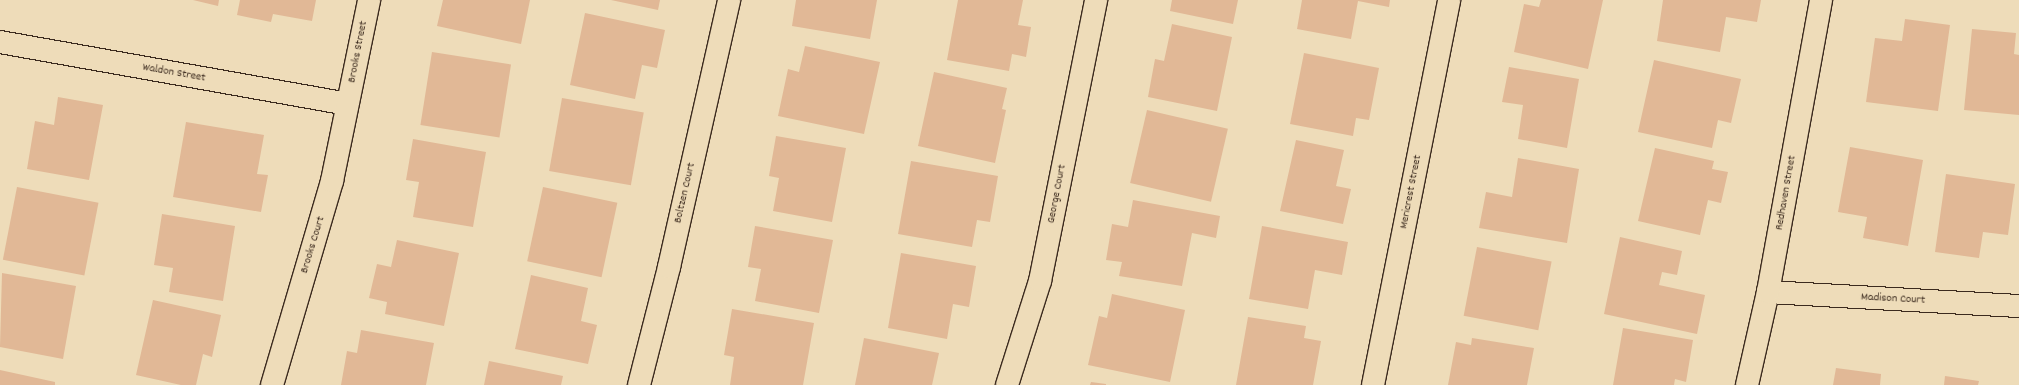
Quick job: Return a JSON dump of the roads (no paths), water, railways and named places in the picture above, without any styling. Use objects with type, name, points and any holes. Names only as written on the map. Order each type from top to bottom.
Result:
[{"type":"street","name":"Brooks Street","points":[[348,104],[369,0]]},
{"type":"street","name":"Boltzen Court","points":[[639,385],[669,267],[728,0]]},
{"type":"street","name":"George Court","points":[[1007,385],[1040,281],[1096,0]]},
{"type":"street","name":"Mericrest Street","points":[[1373,385],[1449,0]]},
{"type":"street","name":"Redhaven Street","points":[[1747,385],[1768,292],[1821,0]]},
{"type":"street","name":"Waldon Street","points":[[0,42],[348,104]]},
{"type":"street","name":"Brooks Court","points":[[272,385],[332,181],[348,104]]},
{"type":"street","name":"Madison Court","points":[[1768,292],[2019,306]]}]
